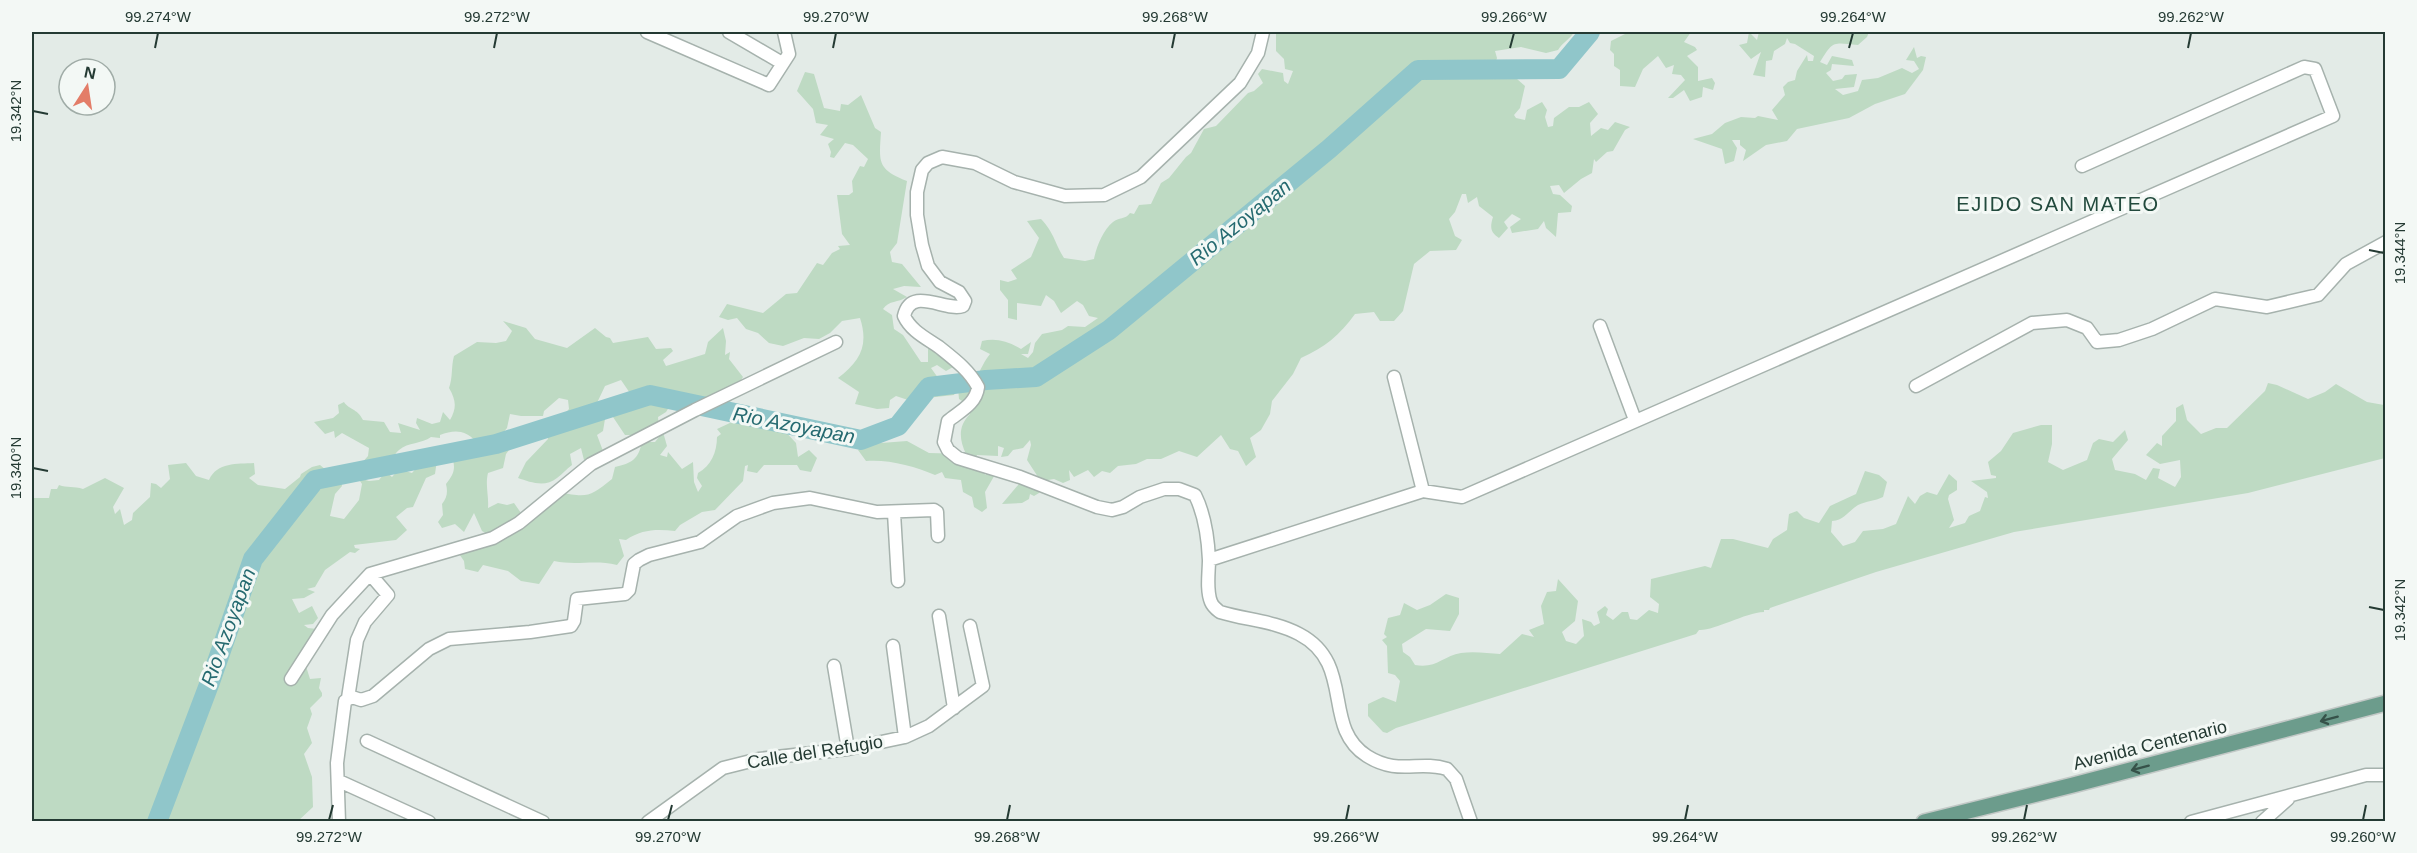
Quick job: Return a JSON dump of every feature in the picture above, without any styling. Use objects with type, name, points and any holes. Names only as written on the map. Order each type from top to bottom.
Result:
[{"type":"main road","name":"Avenida Centenario","points":[[1924,822],[2385,703]]},
{"type":"street","points":[[647,32],[769,85],[789,54],[784,32]]},
{"type":"street","points":[[729,32],[782,63]]},
{"type":"street","points":[[1263,32],[1257,53],[1240,83],[1141,177],[1104,195],[1065,196],[1014,182],[975,163],[942,157],[928,163],[922,170],[917,192],[917,215],[928,266],[940,282],[959,292],[965,301],[963,306],[957,308],[928,300],[916,301],[909,305],[904,316],[913,329],[971,374],[978,387],[977,395],[970,403],[948,420],[944,442],[948,450],[958,458],[1020,477],[1097,507],[1112,510],[1164,489],[1179,489],[1195,495],[1201,508],[1209,560],[1210,601],[1214,608],[1236,617],[1278,626],[1299,634],[1318,648],[1330,667],[1343,728],[1355,746],[1365,755],[1390,766],[1447,769],[1456,778],[1472,822]]},
{"type":"street","points":[[1209,560],[1423,491],[1462,497],[2333,116],[2315,69],[2304,67],[2082,166]]},
{"type":"street","points":[[1916,387],[2032,323],[2067,320],[2087,328],[2097,342],[2119,340],[2216,299],[2267,307],[2318,296],[2346,264],[2385,242]]},
{"type":"street","points":[[1600,326],[1635,420]]},
{"type":"street","points":[[291,679],[332,615],[370,574],[493,538],[519,523],[591,464],[695,410],[836,342]]},
{"type":"street","points":[[1394,377],[1423,491]]},
{"type":"street","points":[[348,698],[362,700],[373,696],[429,649],[449,639],[571,626],[574,621],[577,599],[625,594],[629,590],[634,564],[639,560],[649,555],[700,542],[728,521],[753,509],[782,501],[810,498],[877,512],[934,510],[937,512],[938,536]]},
{"type":"street","points":[[894,513],[898,580]]},
{"type":"street","points":[[339,822],[337,763],[345,701],[348,698],[357,640],[365,622],[387,600],[388,595],[370,574]]},
{"type":"street","points":[[939,616],[954,708]]},
{"type":"street","name":"Calle del Refugio","points":[[648,822],[723,768],[759,759],[848,749],[905,737],[930,726],[982,686],[970,626]]},
{"type":"street","points":[[892,646],[905,737]]},
{"type":"street","points":[[834,666],[848,749]]},
{"type":"street","points":[[367,741],[543,822]]},
{"type":"street","points":[[2191,822],[2366,775],[2385,775]]},
{"type":"street","points":[[339,781],[429,822]]},
{"type":"street","points":[[2262,822],[2291,796]]},
{"type":"green space","points":[[1276,32],[1574,32],[1558,50],[1546,53],[1521,47],[1495,51],[1497,58],[1495,65],[1518,75],[1517,79],[1525,86],[1520,108],[1514,115],[1516,118],[1525,120],[1527,110],[1542,102],[1547,110],[1545,117],[1548,127],[1553,126],[1554,118],[1569,107],[1579,107],[1589,102],[1598,114],[1590,123],[1591,136],[1601,128],[1608,130],[1615,122],[1630,127],[1625,130],[1613,151],[1607,152],[1596,162],[1594,159],[1592,173],[1564,193],[1559,185],[1550,186],[1553,194],[1560,195],[1572,206],[1571,212],[1558,213],[1556,237],[1546,228],[1544,221],[1538,229],[1512,233],[1510,227],[1521,219],[1512,214],[1504,222],[1508,228],[1499,238],[1492,229],[1493,217],[1479,206],[1477,197],[1468,203],[1466,194],[1462,194],[1455,212],[1449,219],[1455,236],[1462,240],[1456,250],[1430,251],[1414,264],[1403,311],[1394,321],[1380,321],[1374,312],[1355,314],[1331,340],[1301,358],[1293,374],[1272,401],[1270,414],[1261,430],[1250,438],[1256,457],[1246,466],[1238,451],[1230,449],[1221,435],[1197,457],[1179,451],[1161,459],[1147,459],[1136,464],[1118,466],[1110,473],[1102,471],[1094,477],[1088,470],[1074,477],[1069,470],[1070,480],[1063,483],[1054,479],[1042,481],[1039,493],[1034,496],[1030,494],[1029,499],[1022,503],[1002,504],[1024,478],[1030,480],[1038,477],[1027,460],[1030,440],[1023,448],[1013,450],[1008,456],[1001,457],[1004,448],[998,446],[998,456],[977,455],[976,458],[984,468],[985,475],[994,468],[997,471],[985,492],[987,508],[982,512],[974,507],[972,497],[963,492],[961,480],[945,478],[942,472],[935,475],[901,464],[866,461],[858,450],[868,444],[907,441],[929,453],[966,454],[961,433],[963,423],[970,414],[970,406],[959,399],[958,388],[954,395],[908,400],[896,396],[890,400],[889,408],[877,409],[855,404],[859,392],[838,378],[852,365],[861,352],[863,328],[860,318],[842,321],[830,333],[819,339],[804,338],[783,346],[769,343],[758,333],[746,329],[737,318],[728,320],[719,317],[727,304],[763,313],[786,294],[797,293],[817,263],[823,265],[832,253],[840,249],[838,246],[850,245],[842,234],[837,195],[849,195],[853,192],[852,181],[860,166],[864,167],[868,159],[853,145],[845,143],[834,158],[830,157],[828,144],[834,139],[820,135],[828,125],[816,123],[813,109],[797,91],[805,72],[814,74],[824,108],[840,111],[841,104],[848,105],[861,95],[875,128],[881,132],[880,158],[882,163],[890,172],[907,181],[897,243],[890,252],[892,262],[902,264],[921,287],[904,286],[893,289],[907,297],[888,304],[883,309],[892,315],[894,329],[903,335],[921,362],[928,362],[928,348],[935,342],[953,355],[953,367],[946,371],[937,365],[931,368],[946,389],[953,379],[969,380],[977,375],[990,354],[980,349],[982,341],[1002,341],[1021,349],[1031,342],[1028,354],[1021,354],[1028,358],[1042,334],[1062,330],[1068,326],[1085,327],[1098,318],[1089,316],[1083,305],[1077,301],[1061,313],[1054,301],[1046,295],[1041,306],[1017,303],[1017,320],[1008,318],[1008,300],[1000,290],[1000,280],[1008,282],[1017,279],[1011,270],[1031,257],[1039,238],[1027,221],[1041,219],[1046,224],[1064,258],[1085,261],[1094,259],[1100,239],[1109,225],[1130,213],[1134,214],[1139,205],[1151,204],[1161,183],[1169,178],[1191,153],[1204,129],[1216,126],[1248,93],[1263,83],[1258,74],[1262,69],[1283,73],[1284,81],[1288,84],[1293,71],[1285,69],[1284,59],[1276,51]]},
{"type":"green space","points":[[1629,32],[1691,32],[1684,42],[1697,50],[1687,56],[1698,67],[1698,81],[1712,78],[1715,83],[1713,90],[1703,87],[1702,97],[1690,101],[1684,90],[1673,98],[1668,98],[1685,80],[1681,75],[1672,74],[1674,65],[1666,68],[1658,56],[1643,69],[1635,87],[1620,86],[1620,70],[1614,66],[1614,54],[1610,50],[1611,41]]},
{"type":"green space","points":[[1749,32],[1757,40],[1759,32],[1869,32],[1858,45],[1834,44],[1820,62],[1827,65],[1832,56],[1852,60],[1854,66],[1832,64],[1831,70],[1826,73],[1833,81],[1842,79],[1845,75],[1857,74],[1854,87],[1835,89],[1843,95],[1858,91],[1862,80],[1878,78],[1902,68],[1912,73],[1919,69],[1914,61],[1906,60],[1914,47],[1917,58],[1926,57],[1923,70],[1905,94],[1875,104],[1849,118],[1797,129],[1787,141],[1766,145],[1743,161],[1746,150],[1740,145],[1740,140],[1732,140],[1737,148],[1734,161],[1725,164],[1722,149],[1693,139],[1712,134],[1725,123],[1741,117],[1755,118],[1758,116],[1778,120],[1772,110],[1785,95],[1783,87],[1795,80],[1797,71],[1807,55],[1808,61],[1813,61],[1814,56],[1790,43],[1787,38],[1785,44],[1774,51],[1772,60],[1766,61],[1765,77],[1753,75],[1761,52],[1751,59],[1739,45],[1747,43]]},
{"type":"green space","points":[[503,321],[526,328],[535,339],[567,348],[595,328],[610,338],[613,343],[648,337],[656,349],[671,348],[673,351],[663,360],[666,366],[705,354],[708,342],[723,328],[726,341],[725,355],[730,352],[729,359],[743,377],[733,399],[719,408],[704,409],[673,401],[666,412],[658,417],[659,430],[646,435],[625,435],[611,414],[634,399],[621,380],[605,386],[596,405],[605,419],[603,431],[597,435],[603,451],[597,458],[584,460],[581,448],[570,454],[572,465],[548,483],[518,478],[526,462],[548,439],[547,434],[539,432],[561,418],[569,409],[568,400],[559,398],[544,411],[543,416],[510,414],[507,428],[502,434],[519,437],[506,454],[503,468],[488,473],[488,508],[498,503],[507,505],[514,503],[521,513],[537,514],[559,492],[576,495],[593,493],[612,479],[615,467],[626,464],[636,457],[642,442],[655,442],[663,432],[667,446],[660,455],[667,457],[668,452],[682,469],[693,462],[694,482],[698,492],[702,486],[697,478],[698,473],[712,458],[717,437],[721,434],[717,429],[732,422],[744,425],[773,423],[783,429],[796,443],[798,457],[809,450],[817,458],[811,472],[800,470],[797,465],[764,465],[757,473],[747,471],[748,465],[745,466],[743,481],[715,510],[702,512],[680,525],[675,531],[650,531],[626,540],[619,539],[624,556],[617,565],[554,561],[539,584],[521,581],[508,571],[483,565],[478,572],[465,569],[464,561],[455,548],[463,542],[486,547],[497,540],[482,531],[474,513],[464,532],[455,524],[442,528],[438,522],[443,515],[442,504],[447,495],[446,484],[454,470],[451,454],[466,452],[475,441],[467,434],[450,432],[440,435],[440,438],[431,437],[403,447],[384,470],[392,477],[399,469],[412,473],[428,455],[437,460],[435,474],[426,478],[413,507],[407,508],[396,517],[407,530],[396,540],[354,545],[355,548],[360,549],[355,553],[350,552],[325,570],[315,587],[307,589],[315,592],[304,598],[292,599],[299,613],[312,606],[318,618],[313,624],[304,625],[317,629],[298,659],[305,663],[310,679],[321,678],[319,688],[322,696],[310,708],[312,714],[307,728],[312,743],[304,754],[312,777],[313,807],[298,821],[32,821],[32,498],[49,498],[51,489],[57,489],[59,485],[83,489],[105,478],[124,488],[113,507],[115,514],[120,509],[124,525],[132,520],[133,513],[150,497],[151,483],[161,488],[170,479],[168,465],[186,463],[196,476],[209,480],[222,467],[254,463],[255,474],[249,478],[258,485],[285,489],[301,474],[320,465],[326,470],[333,468],[340,476],[342,486],[335,494],[330,516],[344,519],[359,500],[362,484],[358,478],[369,481],[379,480],[383,475],[361,476],[361,464],[368,456],[369,448],[342,433],[335,438],[334,431],[325,434],[314,422],[333,418],[339,413],[338,405],[344,402],[363,420],[384,422],[390,432],[401,433],[398,423],[420,430],[416,423],[417,418],[432,424],[440,422],[443,412],[450,420],[455,408],[449,388],[454,356],[477,342],[506,341],[512,331]]},
{"type":"green space","points":[[2268,383],[2308,399],[2325,392],[2336,384],[2367,402],[2384,405],[2385,458],[2248,493],[2014,532],[1876,572],[1764,610],[1764,612],[1748,615],[1713,628],[1699,630],[1696,634],[1396,728],[1387,733],[1383,732],[1368,716],[1368,704],[1383,697],[1396,702],[1400,681],[1395,675],[1388,673],[1387,646],[1382,640],[1387,637],[1384,634],[1388,618],[1400,615],[1404,603],[1417,610],[1430,605],[1446,594],[1459,598],[1459,614],[1450,631],[1426,629],[1402,644],[1403,652],[1415,665],[1434,664],[1461,653],[1500,654],[1522,634],[1534,637],[1529,630],[1544,624],[1541,606],[1547,592],[1556,591],[1558,579],[1578,601],[1575,621],[1562,632],[1566,641],[1576,644],[1584,636],[1582,619],[1591,622],[1594,626],[1600,623],[1597,612],[1605,606],[1608,609],[1606,615],[1613,620],[1622,612],[1628,612],[1630,619],[1637,620],[1649,610],[1658,613],[1659,604],[1650,597],[1651,579],[1705,566],[1711,568],[1721,539],[1733,539],[1768,548],[1773,539],[1787,530],[1789,514],[1797,511],[1804,518],[1819,523],[1830,506],[1856,494],[1865,471],[1879,475],[1887,482],[1883,497],[1858,505],[1843,517],[1832,521],[1831,532],[1843,546],[1855,542],[1863,531],[1883,529],[1896,524],[1908,496],[1915,504],[1920,496],[1927,492],[1937,495],[1949,474],[1957,481],[1957,490],[1949,495],[1948,499],[1954,520],[1949,528],[1965,523],[1969,516],[1980,511],[1985,497],[1988,498],[1987,492],[1971,481],[1996,478],[1991,475],[1988,462],[2001,451],[2013,433],[2041,425],[2052,425],[2052,444],[2048,462],[2063,470],[2087,460],[2093,443],[2099,439],[2113,442],[2125,430],[2128,440],[2112,459],[2115,470],[2135,474],[2146,480],[2153,468],[2160,469],[2158,478],[2175,487],[2181,477],[2180,460],[2160,464],[2146,455],[2157,443],[2162,446],[2162,436],[2176,421],[2176,408],[2183,404],[2187,420],[2201,434],[2216,428],[2227,428],[2265,391]]},
{"type":"waterway","name":"Rio Azoyapan","points":[[157,822],[253,559],[315,480],[496,444],[650,395],[861,440],[898,426],[929,387],[1036,377],[1109,330],[1329,149],[1418,70],[1559,69],[1590,32]]},
{"type":"district","name":"EJIDO SAN MATEO","points":[[2058,204]]}]
